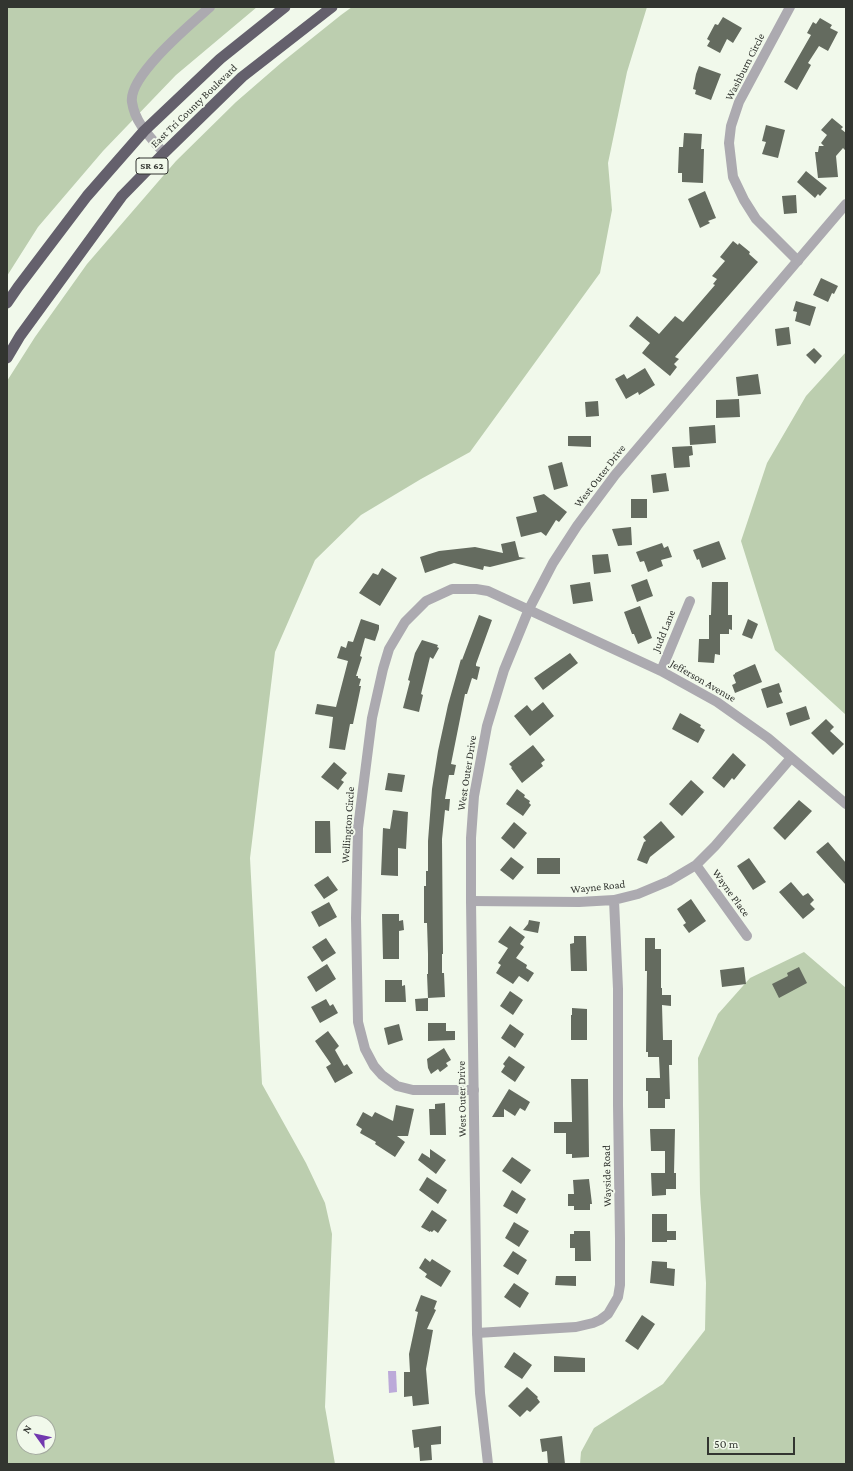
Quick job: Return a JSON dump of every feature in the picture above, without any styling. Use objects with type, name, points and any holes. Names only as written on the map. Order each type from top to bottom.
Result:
[{"type":"highway","name":"East Tri County Boulevard","points":[[7,303],[87,196],[144,131],[220,59],[285,7]]},
{"type":"highway","name":"East Tri County Boulevard","points":[[7,358],[24,330],[122,196],[242,77],[332,7]]},
{"type":"street","points":[[164,153],[144,131],[138,120],[132,100],[135,87],[140,77],[173,40],[210,7]]},
{"type":"street","name":"Washburn Circle","points":[[790,7],[739,102],[731,126],[729,142],[734,177],[744,200],[756,219],[798,260]]},
{"type":"street","name":"West Outer Drive","points":[[488,1464],[480,1393],[477,1333],[471,901],[474,796],[487,726],[504,670],[529,609],[553,563],[576,526],[606,486],[846,204]]},
{"type":"street","name":"Wellington Circle","points":[[474,1090],[413,1090],[398,1086],[382,1075],[374,1066],[365,1049],[358,1022],[356,976],[358,828],[372,718],[383,669],[389,649],[405,622],[426,600],[458,589],[488,591],[529,609]]},
{"type":"street","name":"Judd Lane","points":[[661,671],[690,601]]},
{"type":"street","name":"Jefferson Avenue","points":[[529,609],[661,671],[735,714],[768,738],[846,804]]},
{"type":"street","name":"Wayne Road","points":[[471,901],[579,902],[614,900],[638,894],[669,881],[696,864],[725,835],[791,758]]},
{"type":"street","name":"Wayne Place","points":[[696,864],[747,936]]},
{"type":"street","name":"Wayside Road","points":[[477,1333],[576,1327],[593,1323],[608,1314],[618,1297],[620,1285],[618,989],[614,900]]},
{"type":"green space","points":[[7,7],[257,7],[176,75],[103,151],[38,227],[7,276]]},
{"type":"green space","points":[[352,7],[647,7],[627,72],[608,163],[612,210],[600,273],[470,452],[361,515],[315,560],[275,652],[250,858],[262,1084],[306,1163],[325,1203],[332,1234],[325,1407],[335,1464],[7,1464],[7,381],[35,337],[87,264],[176,161],[236,102],[281,63]]},
{"type":"green space","points":[[846,352],[846,715],[775,650],[741,541],[767,463],[806,396]]},
{"type":"green space","points":[[804,952],[846,988],[846,1464],[580,1464],[581,1452],[594,1428],[663,1384],[705,1330],[706,1283],[700,1193],[698,1058],[718,1014],[750,978]]},
{"type":"shaded area","points":[[388,1371],[396,1371],[397,1392],[389,1393]]},
{"type":"building","points":[[723,17],[742,28],[733,43],[727,39],[720,53],[707,46],[710,41],[707,39],[715,24],[718,25]]},
{"type":"building","points":[[820,18],[832,25],[830,28],[838,32],[828,51],[819,46],[808,63],[811,65],[797,90],[784,82],[811,35],[807,33],[813,22],[816,24]]},
{"type":"building","points":[[699,66],[721,74],[711,100],[695,94],[696,90],[693,89]]},
{"type":"building","points":[[832,118],[843,127],[841,129],[846,133],[846,151],[843,148],[836,156],[838,177],[818,178],[815,152],[818,152],[819,146],[824,146],[821,143],[827,135],[821,130]]},
{"type":"building","points":[[766,125],[785,130],[778,158],[762,154],[766,142],[762,141]]},
{"type":"building","points":[[684,133],[702,134],[701,149],[704,149],[703,183],[682,182],[682,173],[678,173],[679,147],[683,147]]},
{"type":"building","points":[[806,171],[827,188],[820,196],[818,194],[815,198],[797,182]]},
{"type":"building","points":[[705,191],[716,218],[708,221],[710,223],[700,228],[688,199]]},
{"type":"building","points":[[796,195],[797,213],[784,214],[782,196]]},
{"type":"building","points":[[733,241],[738,245],[739,243],[750,252],[749,254],[758,262],[675,357],[679,359],[674,364],[677,367],[670,376],[642,353],[650,343],[629,326],[637,316],[659,334],[675,316],[683,322],[715,285],[713,284],[717,279],[712,276],[725,261],[720,257]]},
{"type":"building","points":[[821,278],[838,286],[834,294],[832,293],[828,302],[813,295]]},
{"type":"building","points":[[796,301],[816,307],[810,326],[795,321],[797,312],[793,311]]},
{"type":"building","points":[[789,327],[791,344],[777,346],[775,329]]},
{"type":"building","points":[[814,348],[822,356],[815,364],[806,355]]},
{"type":"building","points":[[645,368],[655,385],[639,395],[638,392],[626,399],[615,379],[624,374],[627,379]]},
{"type":"building","points":[[758,374],[761,394],[738,396],[736,377]]},
{"type":"building","points":[[739,399],[740,417],[716,418],[716,400]]},
{"type":"building","points":[[598,401],[599,416],[586,417],[585,402]]},
{"type":"building","points":[[715,425],[716,443],[690,445],[689,427]]},
{"type":"building","points":[[568,436],[591,436],[591,447],[568,446]]},
{"type":"building","points":[[692,446],[693,455],[689,456],[690,467],[674,468],[672,447]]},
{"type":"building","points":[[562,462],[568,486],[554,490],[548,466]]},
{"type":"building","points":[[666,473],[669,491],[653,493],[651,475]]},
{"type":"building","points":[[544,494],[567,512],[559,522],[556,520],[546,536],[541,532],[521,537],[516,517],[537,512],[533,497]]},
{"type":"building","points":[[631,499],[647,499],[647,518],[631,518]]},
{"type":"building","points":[[631,527],[632,545],[618,546],[612,529]]},
{"type":"building","points":[[515,541],[519,557],[526,558],[490,567],[484,566],[483,570],[454,563],[425,573],[420,557],[439,551],[475,547],[503,553],[501,544]]},
{"type":"building","points":[[719,541],[726,559],[702,568],[699,559],[697,560],[693,550]]},
{"type":"building","points":[[662,543],[664,548],[668,546],[672,557],[661,560],[663,566],[648,572],[644,561],[640,562],[636,552]]},
{"type":"building","points":[[608,554],[611,572],[594,574],[592,555]]},
{"type":"building","points":[[382,568],[397,578],[380,606],[359,593],[373,573],[378,575]]},
{"type":"building","points":[[647,579],[653,596],[637,602],[631,585]]},
{"type":"building","points":[[590,582],[593,601],[573,604],[570,585]]},
{"type":"building","points":[[712,582],[728,582],[728,615],[732,615],[732,630],[729,629],[729,634],[720,634],[720,655],[715,654],[714,663],[698,662],[699,639],[709,639],[709,615],[711,615]]},
{"type":"building","points":[[640,606],[652,638],[638,644],[634,634],[632,634],[624,612]]},
{"type":"building","points":[[479,615],[492,620],[476,664],[476,666],[480,667],[477,680],[472,678],[467,694],[465,694],[451,764],[456,765],[454,775],[449,775],[445,799],[450,799],[449,811],[445,810],[442,839],[442,973],[444,973],[445,997],[428,998],[427,923],[424,923],[424,886],[426,886],[426,871],[428,871],[428,841],[432,789],[438,751],[448,705],[461,659],[462,660]]},
{"type":"building","points":[[361,619],[379,625],[379,629],[375,641],[365,638],[360,656],[362,657],[356,676],[361,679],[359,686],[361,686],[353,724],[350,724],[345,750],[329,748],[333,717],[315,714],[317,704],[336,707],[348,661],[337,658],[341,646],[346,648],[348,641],[353,642]]},
{"type":"building","points":[[748,619],[758,624],[752,639],[742,635]]},
{"type":"building","points":[[422,640],[438,645],[437,647],[439,648],[433,659],[430,657],[421,694],[423,695],[419,712],[403,708],[415,653]]},
{"type":"building","points":[[570,653],[578,663],[543,690],[534,678]]},
{"type":"building","points":[[755,664],[762,682],[735,693],[732,685],[736,683],[733,675]]},
{"type":"building","points":[[779,683],[782,692],[779,693],[783,703],[767,708],[761,689]]},
{"type":"building","points":[[543,702],[554,716],[530,736],[514,716],[527,705],[532,711]]},
{"type":"building","points":[[806,706],[810,719],[790,726],[786,713]]},
{"type":"building","points":[[680,713],[701,725],[700,727],[705,730],[698,743],[672,729]]},
{"type":"building","points":[[826,719],[834,727],[830,731],[844,744],[833,755],[811,733]]},
{"type":"building","points":[[533,745],[545,760],[541,763],[543,766],[522,783],[509,764]]},
{"type":"building","points":[[733,753],[746,765],[734,780],[732,778],[724,788],[712,778]]},
{"type":"building","points":[[334,762],[347,773],[341,780],[344,782],[338,790],[321,777]]},
{"type":"building","points":[[388,773],[405,775],[402,792],[385,790]]},
{"type":"building","points":[[691,780],[704,792],[682,816],[669,804]]},
{"type":"building","points":[[517,789],[525,795],[524,797],[530,801],[529,803],[531,805],[523,816],[506,804]]},
{"type":"building","points":[[799,800],[812,811],[785,840],[773,828]]},
{"type":"building","points":[[393,810],[408,812],[406,849],[398,848],[398,876],[381,875],[383,828],[390,829]]},
{"type":"building","points":[[315,821],[330,821],[331,853],[315,853]]},
{"type":"building","points":[[661,821],[675,837],[650,857],[647,864],[637,860],[644,842],[646,841],[643,837]]},
{"type":"building","points":[[514,822],[527,833],[514,849],[501,838]]},
{"type":"building","points":[[828,842],[846,863],[846,885],[816,852]]},
{"type":"building","points":[[511,857],[524,867],[513,880],[500,870]]},
{"type":"building","points":[[537,858],[560,858],[560,874],[537,874]]},
{"type":"building","points":[[749,858],[766,882],[753,890],[737,866]]},
{"type":"building","points":[[328,876],[338,890],[324,899],[314,885]]},
{"type":"building","points":[[791,882],[803,896],[808,893],[814,900],[810,904],[815,909],[803,919],[779,892]]},
{"type":"building","points":[[691,899],[706,921],[689,933],[683,925],[686,923],[677,909]]},
{"type":"building","points":[[329,902],[337,917],[319,927],[311,912]]},
{"type":"building","points":[[382,914],[399,914],[399,921],[403,920],[404,930],[399,931],[399,959],[383,959]]},
{"type":"building","points":[[529,920],[540,922],[538,933],[523,930],[528,924]]},
{"type":"building","points":[[510,926],[525,937],[520,944],[524,947],[516,958],[527,965],[526,968],[534,973],[528,982],[519,976],[513,984],[496,973],[501,965],[498,963],[508,948],[498,942]]},
{"type":"building","points":[[574,936],[586,936],[587,971],[571,971],[570,944],[574,943]]},
{"type":"building","points":[[326,938],[336,953],[322,962],[312,947]]},
{"type":"building","points":[[645,938],[655,938],[655,949],[661,949],[662,995],[671,995],[671,1006],[662,1005],[663,1040],[672,1040],[672,1065],[669,1065],[670,1099],[665,1099],[665,1108],[648,1108],[648,1091],[646,1091],[646,1078],[660,1078],[659,1057],[648,1057],[648,1052],[646,1052],[647,971],[645,971]]},
{"type":"building","points":[[327,964],[336,979],[316,992],[307,977]]},
{"type":"building","points":[[744,967],[746,984],[722,987],[720,970]]},
{"type":"building","points":[[799,967],[807,983],[779,998],[772,984],[788,976],[787,973]]},
{"type":"building","points":[[385,980],[402,980],[402,986],[405,985],[406,1002],[385,1002]]},
{"type":"building","points":[[510,991],[523,1000],[513,1015],[500,1006]]},
{"type":"building","points":[[428,998],[428,1011],[416,1011],[415,999]]},
{"type":"building","points":[[326,999],[330,1006],[333,1004],[338,1013],[320,1023],[311,1007]]},
{"type":"building","points":[[572,1008],[587,1009],[587,1040],[571,1040]]},
{"type":"building","points":[[428,1023],[446,1023],[446,1031],[455,1031],[455,1040],[428,1041]]},
{"type":"building","points":[[399,1024],[403,1040],[388,1045],[384,1028]]},
{"type":"building","points":[[510,1024],[524,1034],[515,1048],[501,1038]]},
{"type":"building","points":[[328,1031],[339,1046],[335,1050],[344,1066],[347,1064],[353,1073],[335,1083],[326,1067],[331,1064],[315,1041]]},
{"type":"building","points":[[444,1048],[451,1060],[446,1063],[448,1066],[440,1072],[438,1069],[431,1074],[428,1068],[427,1059]]},
{"type":"building","points":[[509,1056],[525,1067],[515,1082],[501,1072],[505,1066],[503,1064]]},
{"type":"building","points":[[571,1079],[588,1079],[589,1157],[572,1158],[572,1154],[566,1154],[566,1133],[554,1133],[554,1122],[572,1122]]},
{"type":"building","points":[[509,1089],[530,1102],[525,1111],[520,1108],[515,1116],[504,1109],[504,1117],[492,1117]]},
{"type":"building","points":[[445,1103],[446,1135],[430,1135],[429,1109],[435,1109],[435,1104]]},
{"type":"building","points":[[396,1105],[414,1109],[408,1136],[397,1136],[405,1142],[395,1157],[375,1144],[376,1142],[360,1133],[362,1129],[356,1125],[363,1112],[372,1117],[375,1112],[393,1121]]},
{"type":"building","points":[[650,1129],[675,1129],[674,1173],[676,1173],[676,1189],[666,1189],[666,1195],[652,1196],[651,1173],[665,1173],[665,1151],[651,1151]]},
{"type":"building","points":[[430,1149],[446,1160],[436,1174],[418,1160],[422,1153],[430,1158]]},
{"type":"building","points":[[512,1157],[531,1170],[521,1184],[502,1171]]},
{"type":"building","points":[[427,1177],[447,1190],[438,1204],[419,1190]]},
{"type":"building","points":[[589,1179],[592,1204],[590,1204],[590,1210],[574,1210],[574,1206],[568,1206],[568,1194],[574,1194],[573,1180]]},
{"type":"building","points":[[512,1190],[526,1199],[517,1214],[503,1206]]},
{"type":"building","points":[[432,1210],[447,1220],[438,1233],[434,1230],[430,1232],[421,1227]]},
{"type":"building","points":[[652,1214],[667,1214],[667,1231],[676,1231],[676,1240],[667,1240],[667,1242],[652,1242]]},
{"type":"building","points":[[514,1222],[529,1231],[519,1247],[505,1238]]},
{"type":"building","points":[[574,1231],[590,1231],[591,1261],[575,1261],[575,1248],[570,1248],[570,1234],[574,1234]]},
{"type":"building","points":[[513,1251],[527,1260],[518,1275],[503,1266]]},
{"type":"building","points":[[425,1258],[430,1262],[432,1259],[451,1271],[441,1287],[425,1277],[427,1274],[419,1268]]},
{"type":"building","points":[[652,1261],[667,1262],[667,1268],[675,1269],[674,1286],[650,1283]]},
{"type":"building","points":[[556,1276],[576,1276],[576,1286],[555,1285]]},
{"type":"building","points":[[514,1283],[529,1293],[520,1308],[504,1297]]},
{"type":"building","points":[[421,1295],[437,1301],[434,1309],[436,1310],[427,1329],[433,1330],[426,1369],[429,1404],[413,1406],[412,1396],[404,1397],[404,1372],[410,1372],[409,1354],[418,1312],[415,1311]]},
{"type":"building","points":[[642,1315],[655,1324],[638,1350],[625,1341]]},
{"type":"building","points":[[514,1352],[532,1365],[522,1379],[504,1367]]},
{"type":"building","points":[[554,1356],[585,1358],[585,1372],[554,1372]]},
{"type":"building","points":[[527,1387],[538,1397],[537,1398],[540,1402],[530,1412],[527,1410],[520,1417],[508,1406]]},
{"type":"building","points":[[441,1426],[441,1444],[431,1445],[432,1460],[420,1461],[419,1447],[414,1448],[412,1430]]},
{"type":"building","points":[[562,1436],[565,1464],[548,1464],[547,1451],[542,1452],[540,1439]]}]
